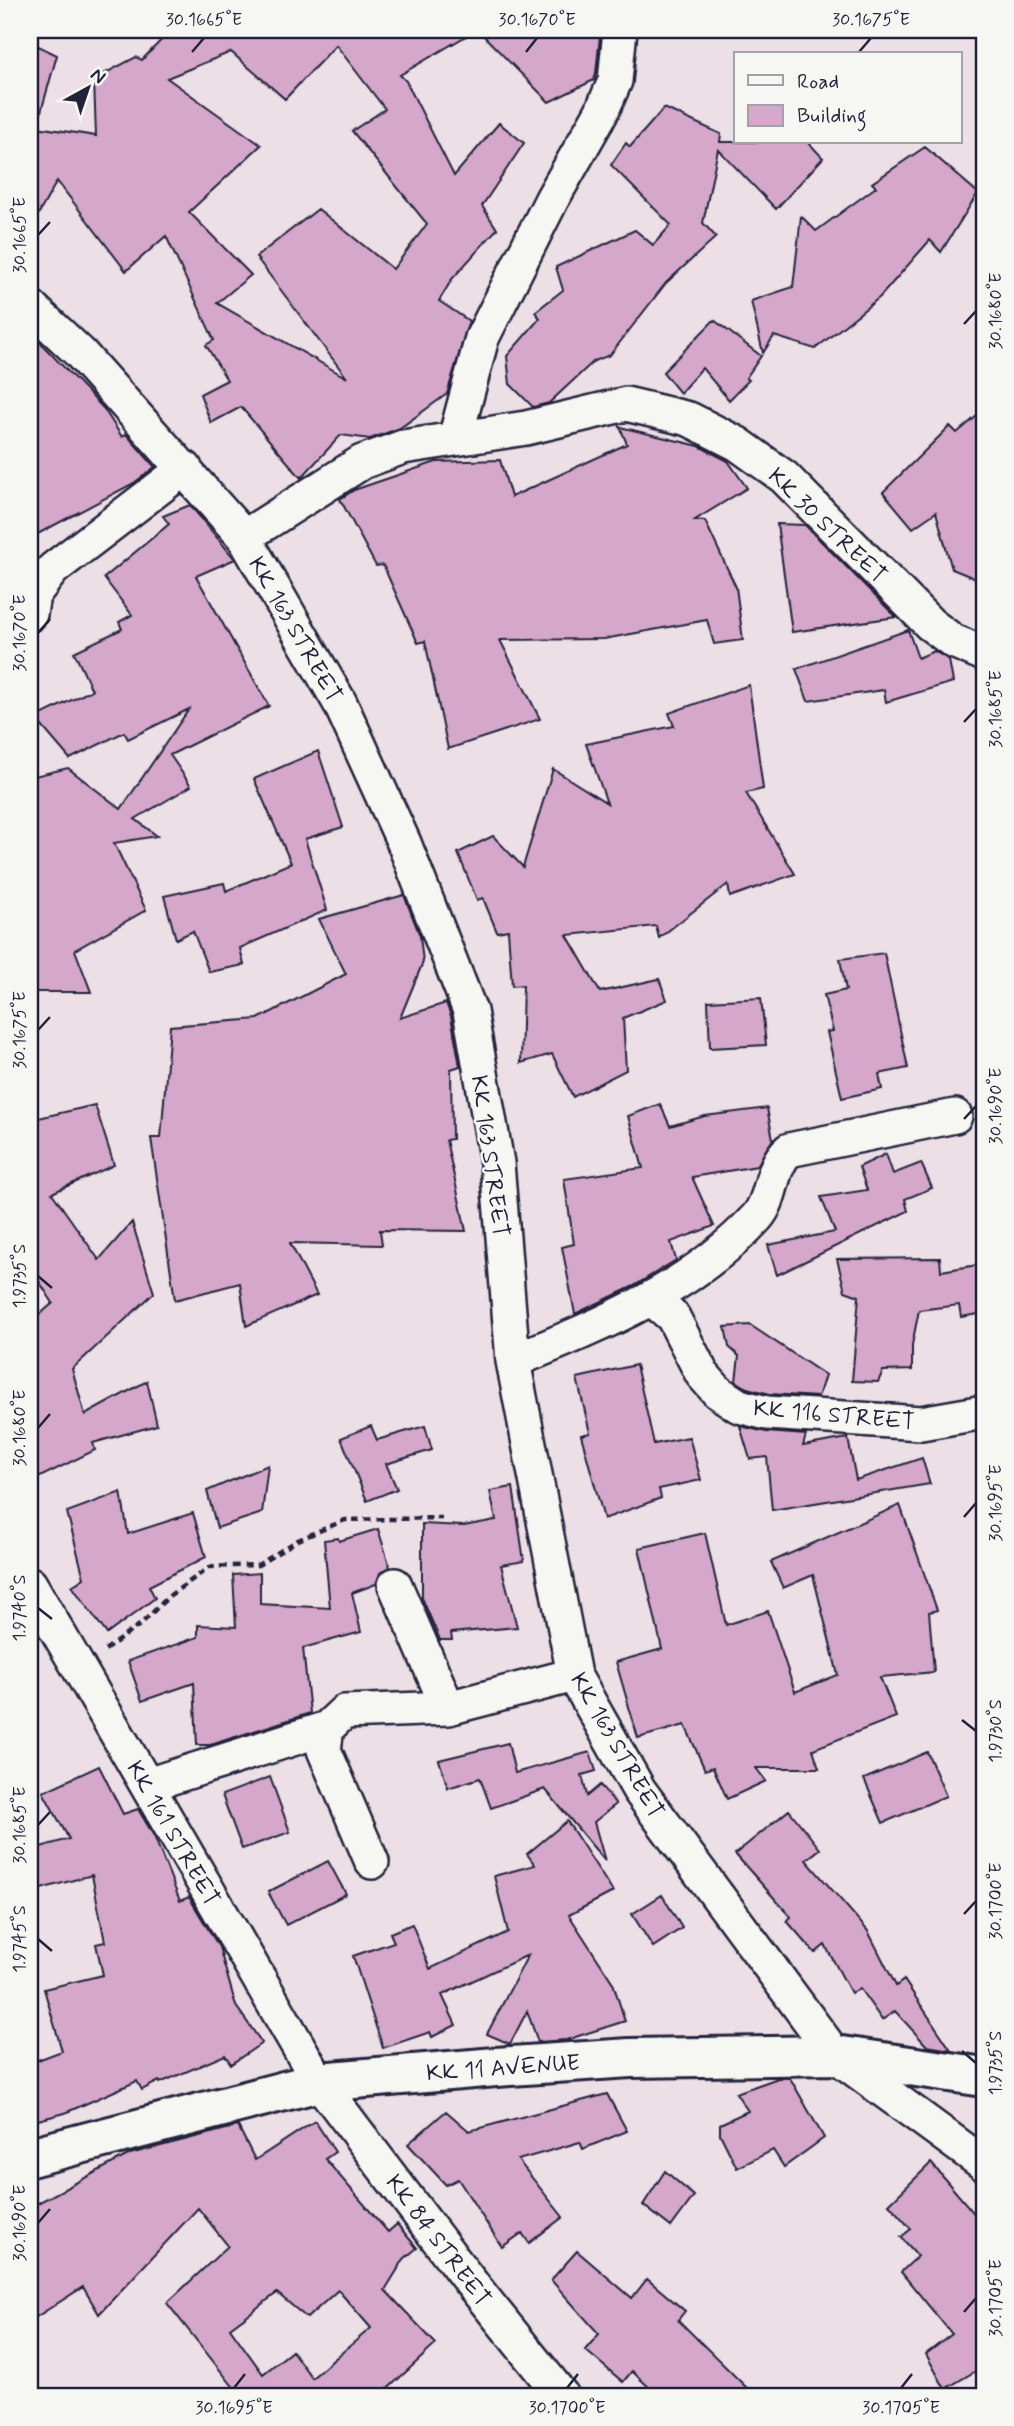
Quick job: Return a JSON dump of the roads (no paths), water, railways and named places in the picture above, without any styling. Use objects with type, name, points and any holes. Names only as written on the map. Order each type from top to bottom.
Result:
[{"type":"main road","name":"KK 11 AVENUE","points":[[30,2157],[319,2082],[630,2058],[835,2055],[984,2077]]},
{"type":"street","points":[[455,439],[482,338],[552,199],[601,113],[615,81],[620,30]]},
{"type":"street","name":"KK 163 STREET","points":[[30,306],[80,353],[244,537],[340,703],[404,843],[470,1011],[497,1163],[513,1361],[574,1675],[639,1790],[835,2055],[984,2164]]},
{"type":"street","name":"KK 30 STREET","points":[[244,537],[362,462],[402,447],[526,428],[626,404],[689,419],[738,444],[784,477],[930,624],[953,640],[984,654]]},
{"type":"street","points":[[30,614],[33,595],[53,569],[185,468]]},
{"type":"street","points":[[513,1361],[653,1300],[731,1243],[760,1214],[778,1159],[789,1150],[955,1116]]},
{"type":"street","name":"KK 116 STREET","points":[[653,1300],[673,1317],[702,1374],[718,1392],[738,1406],[767,1413],[921,1423],[984,1412]]},
{"type":"street","name":"KK 161 STREET","points":[[30,1584],[319,2082]]},
{"type":"street","points":[[395,1585],[448,1708]]},
{"type":"street","points":[[146,1786],[327,1728],[344,1712],[448,1708],[574,1675]]},
{"type":"street","points":[[327,1728],[324,1750],[372,1862]]},
{"type":"street","name":"KK 84 STREET","points":[[319,2082],[468,2279],[562,2396]]}]
